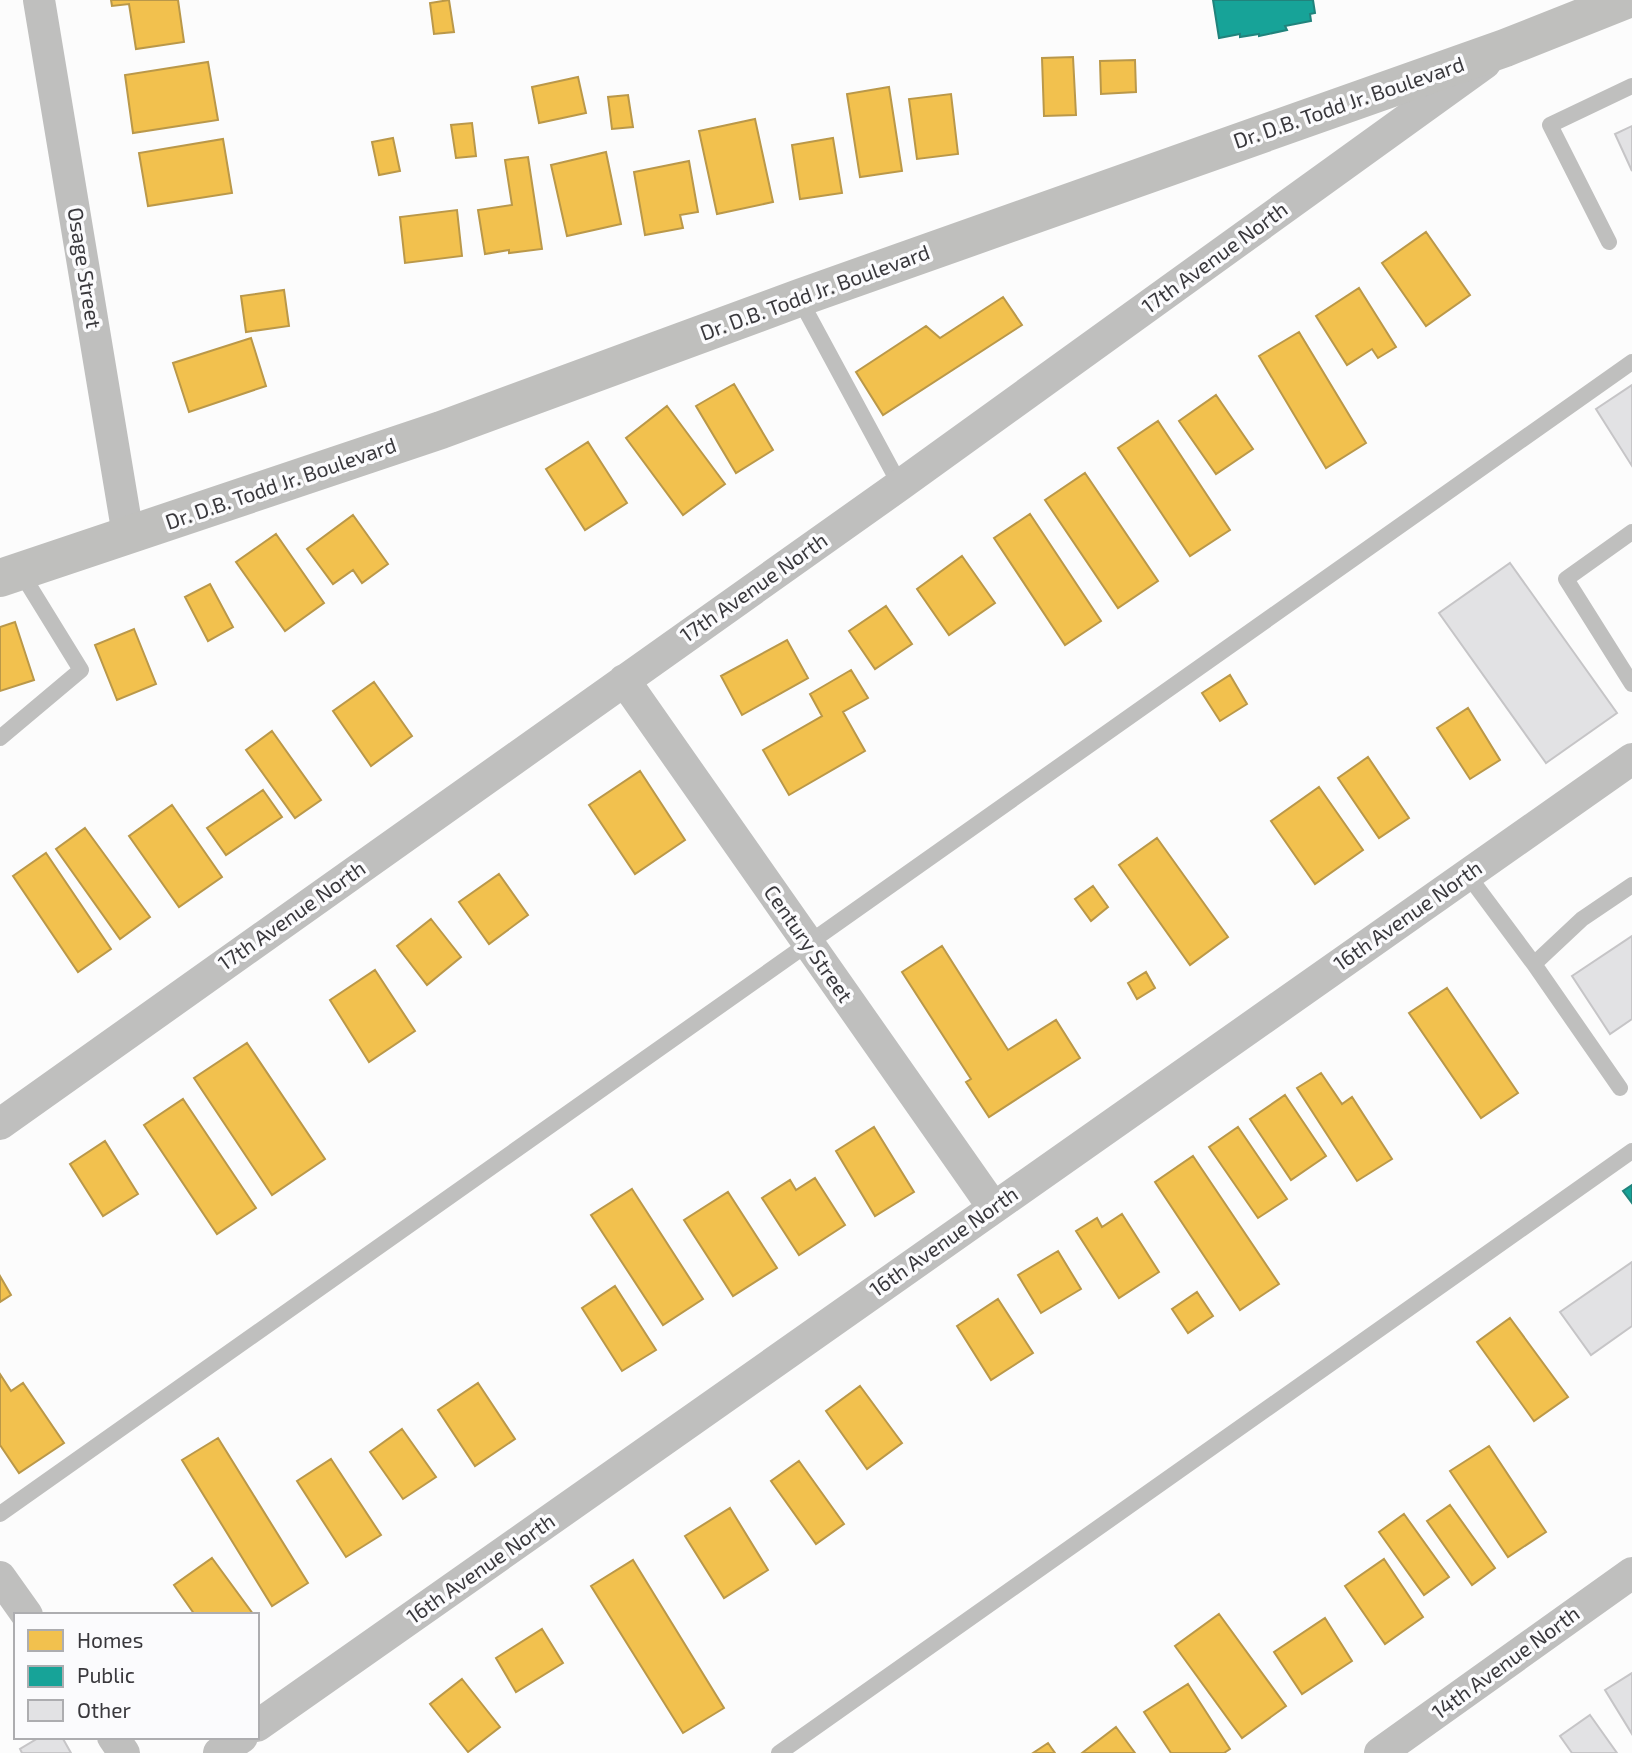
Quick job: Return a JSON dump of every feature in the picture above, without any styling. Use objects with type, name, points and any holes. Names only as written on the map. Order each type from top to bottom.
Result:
[{"type":"main road","name":"Dr. D.B. Todd Jr. Boulevard","points":[[10,574],[440,430],[799,298],[1505,48],[1566,18],[1626,0]]},
{"type":"street","name":"Osage Street","points":[[39,0],[128,536]]},
{"type":"street","name":"17th Avenue North","points":[[0,1124],[900,485],[1505,48]]},
{"type":"street","name":"Century Street","points":[[624,680],[993,1207]]},
{"type":"street","name":"16th Avenue North","points":[[259,1725],[1632,759]]},
{"type":"street","name":"14th Avenue North","points":[[1380,1753],[1632,1573]]},
{"type":"street","points":[[0,1577],[26,1613]]},
{"type":"street","points":[[219,1753],[239,1739]]},
{"type":"lane","points":[[1609,242],[1550,125],[1632,86]]},
{"type":"lane","points":[[799,298],[900,485]]},
{"type":"lane","points":[[0,1514],[1632,362]]},
{"type":"lane","points":[[1632,532],[1566,579],[1632,684]]},
{"type":"lane","points":[[0,738],[81,670],[10,574]]},
{"type":"lane","points":[[1467,874],[1534,964],[1620,1088]]},
{"type":"lane","points":[[1534,964],[1583,919],[1632,885]]},
{"type":"lane","points":[[779,1753],[1632,1151]]},
{"type":"building: Homes","points":[[111,0],[178,0],[184,42],[136,49],[129,4],[112,6]]},
{"type":"building: Homes","points":[[449,0],[454,32],[434,34],[430,3]]},
{"type":"building: Homes","points":[[1073,57],[1076,115],[1044,116],[1042,58]]},
{"type":"building: Homes","points":[[1135,60],[1136,92],[1101,94],[1100,61]]},
{"type":"building: Homes","points":[[208,62],[218,120],[133,133],[125,75]]},
{"type":"building: Homes","points":[[578,77],[586,113],[539,123],[532,87]]},
{"type":"building: Homes","points":[[889,87],[902,171],[860,177],[847,94]]},
{"type":"building: Homes","points":[[951,94],[958,154],[917,159],[909,99]]},
{"type":"building: Homes","points":[[628,95],[633,127],[612,129],[608,97]]},
{"type":"building: Homes","points":[[755,119],[773,202],[717,214],[699,131]]},
{"type":"building: Homes","points":[[472,123],[476,156],[456,158],[451,125]]},
{"type":"building: Homes","points":[[393,138],[400,171],[379,175],[372,142]]},
{"type":"building: Homes","points":[[833,138],[842,193],[800,199],[792,145]]},
{"type":"building: Homes","points":[[223,139],[232,193],[148,206],[139,153]]},
{"type":"building: Homes","points":[[606,152],[621,224],[567,236],[551,165]]},
{"type":"building: Homes","points":[[528,157],[542,249],[485,254],[478,210],[512,205],[505,160]]},
{"type":"building: Homes","points":[[689,161],[698,212],[680,215],[683,228],[645,235],[634,172]]},
{"type":"building: Homes","points":[[457,210],[462,256],[405,263],[400,217]]},
{"type":"building: Homes","points":[[1426,232],[1470,295],[1426,326],[1382,263]]},
{"type":"building: Homes","points":[[1359,288],[1396,347],[1378,358],[1372,349],[1347,365],[1316,316]]},
{"type":"building: Homes","points":[[284,290],[289,326],[246,332],[241,296]]},
{"type":"building: Homes","points":[[1003,297],[1022,325],[883,415],[856,372],[926,326],[940,338]]},
{"type":"building: Homes","points":[[1299,332],[1366,443],[1326,468],[1259,356]]},
{"type":"building: Homes","points":[[251,338],[266,386],[189,412],[173,363]]},
{"type":"building: Homes","points":[[734,384],[773,450],[736,473],[696,406]]},
{"type":"building: Homes","points":[[1216,395],[1253,449],[1216,474],[1179,421]]},
{"type":"building: Homes","points":[[667,406],[725,484],[683,515],[626,438]]},
{"type":"building: Homes","points":[[1158,421],[1230,530],[1190,556],[1118,448]]},
{"type":"building: Homes","points":[[588,442],[627,503],[585,530],[546,469]]},
{"type":"building: Homes","points":[[1085,473],[1158,581],[1118,608],[1045,500]]},
{"type":"building: Homes","points":[[1030,514],[1101,621],[1065,645],[994,538]]},
{"type":"building: Homes","points":[[353,515],[388,564],[362,583],[353,570],[333,584],[307,549]]},
{"type":"building: Homes","points":[[276,534],[324,603],[285,631],[236,562]]},
{"type":"building: Homes","points":[[962,556],[995,603],[949,635],[917,589]]},
{"type":"building: Homes","points":[[210,584],[233,627],[208,641],[185,597]]},
{"type":"building: Homes","points":[[886,606],[912,644],[875,669],[849,631]]},
{"type":"building: Homes","points":[[15,622],[34,680],[0,691],[0,627]]},
{"type":"building: Homes","points":[[134,629],[156,684],[117,700],[95,645]]},
{"type":"building: Homes","points":[[787,640],[808,678],[742,715],[721,676]]},
{"type":"building: Homes","points":[[851,670],[868,698],[843,712],[865,751],[789,795],[763,750],[822,716],[810,694]]},
{"type":"building: Homes","points":[[1230,675],[1247,704],[1220,721],[1202,693]]},
{"type":"building: Homes","points":[[374,682],[412,736],[371,766],[333,711]]},
{"type":"building: Homes","points":[[1468,708],[1500,760],[1470,779],[1437,728]]},
{"type":"building: Homes","points":[[272,731],[321,800],[295,818],[246,750]]},
{"type":"building: Homes","points":[[1368,757],[1409,818],[1379,838],[1338,778]]},
{"type":"building: Homes","points":[[640,771],[685,840],[635,874],[589,805]]},
{"type":"building: Homes","points":[[1319,787],[1363,850],[1315,884],[1271,821]]},
{"type":"building: Homes","points":[[263,790],[282,817],[226,855],[207,828]]},
{"type":"building: Homes","points":[[172,805],[222,877],[179,907],[129,836]]},
{"type":"building: Homes","points":[[85,828],[150,917],[120,939],[56,849]]},
{"type":"building: Homes","points":[[1157,838],[1228,937],[1190,965],[1119,865]]},
{"type":"building: Homes","points":[[46,853],[111,949],[78,972],[13,876]]},
{"type":"building: Homes","points":[[499,874],[528,915],[489,944],[459,902]]},
{"type":"building: Homes","points":[[1093,886],[1108,907],[1091,921],[1075,899]]},
{"type":"building: Homes","points":[[431,919],[461,957],[427,985],[397,946]]},
{"type":"building: Homes","points":[[942,946],[1008,1050],[1056,1020],[1080,1058],[989,1117],[966,1082],[971,1079],[902,972]]},
{"type":"building: Homes","points":[[375,970],[415,1031],[369,1062],[330,1000]]},
{"type":"building: Homes","points":[[1146,972],[1155,988],[1137,999],[1128,983]]},
{"type":"building: Homes","points":[[1447,988],[1518,1093],[1481,1118],[1409,1013]]},
{"type":"building: Homes","points":[[247,1043],[325,1159],[272,1195],[194,1078]]},
{"type":"building: Homes","points":[[1321,1073],[1342,1104],[1352,1097],[1392,1159],[1357,1181],[1297,1088]]},
{"type":"building: Homes","points":[[1285,1095],[1326,1156],[1291,1180],[1250,1119]]},
{"type":"building: Homes","points":[[183,1099],[256,1208],[217,1234],[144,1125]]},
{"type":"building: Homes","points":[[874,1127],[914,1192],[875,1216],[836,1151]]},
{"type":"building: Homes","points":[[1238,1127],[1287,1199],[1258,1218],[1209,1147]]},
{"type":"building: Homes","points":[[105,1141],[138,1194],[103,1216],[70,1164]]},
{"type":"building: Homes","points":[[1193,1156],[1279,1284],[1240,1310],[1155,1182]]},
{"type":"building: Homes","points":[[815,1178],[845,1225],[799,1255],[762,1198],[790,1180],[796,1190]]},
{"type":"building: Homes","points":[[632,1189],[703,1299],[663,1325],[591,1215]]},
{"type":"building: Homes","points":[[728,1192],[777,1268],[733,1296],[684,1220]]},
{"type":"building: Homes","points":[[1122,1214],[1159,1272],[1119,1298],[1076,1231],[1097,1218],[1102,1227]]},
{"type":"building: Homes","points":[[1058,1251],[1081,1289],[1041,1313],[1018,1275]]},
{"type":"building: Homes","points":[[0,1276],[11,1295],[0,1302]]},
{"type":"building: Homes","points":[[615,1286],[656,1350],[622,1371],[582,1308]]},
{"type":"building: Homes","points":[[1197,1292],[1213,1316],[1188,1333],[1172,1309]]},
{"type":"building: Homes","points":[[998,1299],[1033,1353],[991,1380],[957,1326]]},
{"type":"building: Homes","points":[[1510,1318],[1568,1397],[1534,1421],[1477,1342]]},
{"type":"building: Homes","points":[[0,1374],[11,1391],[23,1383],[64,1443],[19,1473],[0,1445]]},
{"type":"building: Homes","points":[[478,1383],[515,1439],[475,1466],[438,1410]]},
{"type":"building: Homes","points":[[860,1386],[902,1443],[867,1469],[826,1411]]},
{"type":"building: Homes","points":[[402,1429],[436,1477],[403,1499],[370,1452]]},
{"type":"building: Homes","points":[[218,1438],[308,1583],[272,1606],[182,1460]]},
{"type":"building: Homes","points":[[1489,1446],[1546,1532],[1508,1557],[1450,1471]]},
{"type":"building: Homes","points":[[331,1459],[381,1535],[346,1557],[297,1481]]},
{"type":"building: Homes","points":[[799,1461],[844,1524],[816,1544],[771,1481]]},
{"type":"building: Homes","points":[[1450,1505],[1495,1568],[1472,1585],[1427,1521]]},
{"type":"building: Homes","points":[[730,1508],[768,1570],[724,1598],[685,1536]]},
{"type":"building: Homes","points":[[1404,1514],[1449,1577],[1424,1595],[1379,1532]]},
{"type":"building: Homes","points":[[212,1558],[252,1613],[194,1613],[174,1585]]},
{"type":"building: Homes","points":[[1384,1559],[1423,1617],[1385,1644],[1345,1586]]},
{"type":"building: Homes","points":[[633,1560],[724,1708],[683,1733],[591,1586]]},
{"type":"building: Homes","points":[[1219,1614],[1286,1706],[1242,1738],[1175,1646]]},
{"type":"building: Homes","points":[[1325,1618],[1352,1661],[1302,1694],[1274,1652]]},
{"type":"building: Homes","points":[[542,1629],[563,1663],[516,1692],[496,1658]]},
{"type":"building: Homes","points":[[462,1679],[500,1727],[468,1752],[430,1704]]},
{"type":"building: Homes","points":[[1188,1684],[1230,1749],[1224,1753],[1171,1753],[1144,1712]]},
{"type":"building: Homes","points":[[1116,1727],[1135,1753],[1082,1753]]},
{"type":"building: Homes","points":[[1048,1743],[1055,1753],[1033,1753]]},
{"type":"building: Public","points":[[1213,0],[1313,0],[1315,13],[1310,14],[1311,21],[1285,26],[1287,30],[1259,36],[1240,37],[1240,34],[1219,38]]},
{"type":"building: Public","points":[[1632,1185],[1632,1203],[1623,1191]]},
{"type":"building: Other","points":[[1632,126],[1632,171],[1615,134]]},
{"type":"building: Other","points":[[1632,385],[1632,466],[1596,409]]},
{"type":"building: Other","points":[[1510,563],[1617,713],[1546,763],[1439,613]]},
{"type":"building: Other","points":[[1632,936],[1632,1019],[1610,1034],[1572,976]]},
{"type":"building: Other","points":[[1632,1262],[1632,1326],[1591,1355],[1560,1312]]},
{"type":"building: Other","points":[[1632,1673],[1632,1734],[1605,1690]]},
{"type":"building: Other","points":[[1590,1715],[1617,1753],[1572,1753],[1560,1736]]},
{"type":"building: Other","points":[[37,1739],[63,1739],[71,1753],[22,1753],[20,1749]]}]
